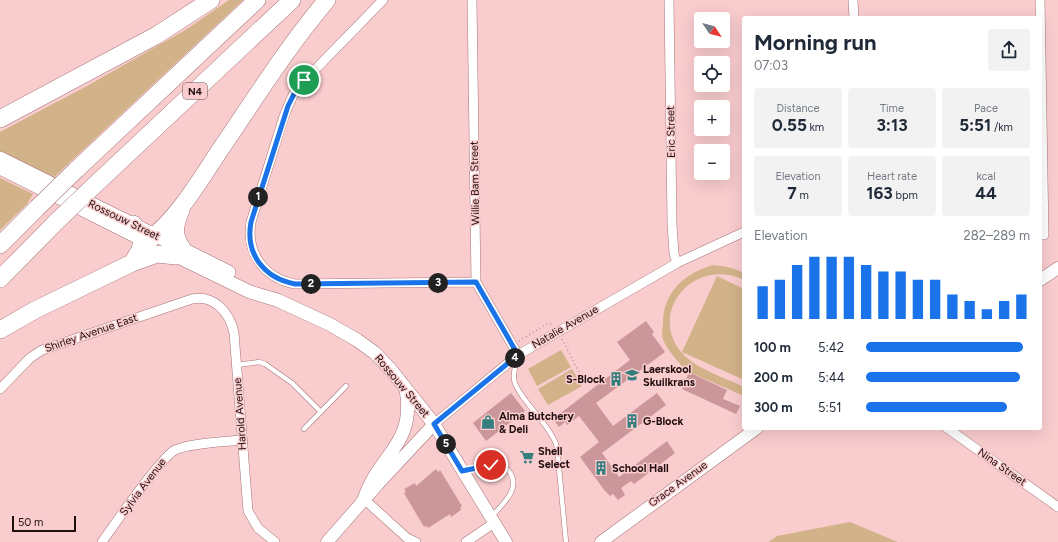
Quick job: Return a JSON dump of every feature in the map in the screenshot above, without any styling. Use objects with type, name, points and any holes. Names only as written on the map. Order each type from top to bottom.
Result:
[{"type":"highway","points":[[0,119],[150,38],[211,0]]},
{"type":"highway","name":"N4","points":[[0,245],[76,170],[257,0]]},
{"type":"highway","name":"N4","points":[[0,279],[57,221],[292,0]]},
{"type":"highway","points":[[0,330],[48,304],[132,263],[157,254],[179,252],[174,233],[176,221],[183,206],[264,83],[295,40],[327,0]]},
{"type":"highway","points":[[132,263],[148,239],[183,206]]},
{"type":"highway","points":[[133,224],[148,239]]},
{"type":"main road","name":"Rossouw Street","points":[[0,158],[133,224]]},
{"type":"main road","name":"Rossouw Street","points":[[0,168],[148,239],[249,283],[268,297],[329,324],[357,340],[386,364],[434,424]]},
{"type":"main road","points":[[364,499],[371,484],[397,445],[405,429],[408,417],[406,389]]},
{"type":"street","points":[[383,0],[304,80],[293,95],[284,116],[253,215],[250,230],[251,243],[256,258],[265,271],[282,281],[295,284],[476,282]]},
{"type":"street","name":"Willie Bam Street","points":[[472,0],[476,282],[518,355]]},
{"type":"street","name":"Eric Street","points":[[669,0],[672,224],[674,254],[677,263]]},
{"type":"street","points":[[853,0],[854,16]]},
{"type":"street","points":[[1040,0],[1040,16]]},
{"type":"street","points":[[1042,118],[1044,236]]},
{"type":"street","name":"Natalie Avenue","points":[[327,542],[364,499],[434,424],[518,355],[677,263],[742,233]]},
{"type":"street","points":[[1042,279],[1058,268]]},
{"type":"street","name":"Harold Avenue","points":[[194,298],[200,297],[211,300],[227,315],[234,334],[248,511],[258,528],[275,542]]},
{"type":"street","name":"Shirley Avenue East","points":[[0,389],[39,351],[194,298]]},
{"type":"street","name":"Rossouw Street","points":[[434,424],[506,542]]},
{"type":"street","name":"Grace Avenue","points":[[601,542],[754,430]]},
{"type":"street","name":"Nina Street","points":[[950,430],[1058,506]]},
{"type":"street","name":"Sylvia Avenue","points":[[102,542],[161,464],[172,452],[186,447],[242,440]]},
{"type":"street","points":[[364,499],[404,535],[416,542]]},
{"type":"street","points":[[469,542],[492,520]]},
{"type":"lane","points":[[518,355],[514,373],[516,386],[551,434],[557,447],[566,542]]},
{"type":"lane","points":[[236,365],[259,362],[265,364],[292,383],[321,412]]},
{"type":"lane","points":[[304,429],[346,386]]},
{"type":"lane","points":[[462,471],[498,464],[504,466],[512,474],[514,486],[492,520]]},
{"type":"path","points":[[518,342],[547,324],[552,324],[554,327]]},
{"type":"path","points":[[561,337],[582,378]]},
{"type":"shaded area","points":[[229,0],[243,0],[52,179],[0,153],[0,132],[87,86],[187,29]]},
{"type":"shaded area","points":[[0,178],[33,194],[27,204],[0,230]]},
{"type":"shaded area","points":[[713,265],[737,270],[742,272],[742,279],[725,275],[708,276],[693,282],[680,293],[673,307],[670,322],[673,338],[683,354],[689,360],[712,373],[742,386],[742,395],[687,371],[670,351],[662,337],[664,312],[671,293],[678,285],[693,273]]},
{"type":"shaded area","points":[[717,276],[742,288],[742,379],[682,352]]},
{"type":"shaded area","points":[[561,350],[571,367],[537,386],[528,369]]},
{"type":"shaded area","points":[[572,369],[582,386],[548,405],[538,389]]},
{"type":"shaded area","points":[[850,522],[898,542],[768,542],[777,536]]},
{"type":"building","points":[[646,321],[654,332],[652,334],[665,352],[596,403],[613,426],[657,393],[666,405],[602,453],[619,477],[667,441],[675,453],[634,484],[631,481],[621,488],[625,495],[618,500],[613,494],[610,496],[605,491],[580,457],[599,442],[579,416],[567,425],[565,422],[559,427],[553,419],[630,360],[617,342]]},
{"type":"building","points":[[689,372],[727,390],[723,399],[740,406],[736,414],[682,389]]},
{"type":"building","points":[[511,393],[525,411],[486,441],[473,423]]},
{"type":"building","points":[[436,469],[438,472],[440,470],[462,506],[460,508],[461,510],[451,517],[450,514],[428,528],[427,526],[424,527],[404,493],[406,492],[404,489],[415,483],[416,486]]},
{"type":"place","name":"Laerskool Skuilkrans","points":[[632,375]]},
{"type":"place","name":"S-Block","points":[[616,379]]},
{"type":"place","name":"G-Block","points":[[632,421]]},
{"type":"place","name":"Alma Butchery & Deli","points":[[488,422]]},
{"type":"place","name":"Shell Select","points":[[527,457]]},
{"type":"place","name":"School Hall","points":[[601,468]]},
{"type":"route","points":[[304,80],[290,100],[284,116],[251,222],[250,240],[254,255],[258,263],[269,274],[282,281],[295,284],[476,282],[518,355],[434,424],[462,471],[491,465]]}]
